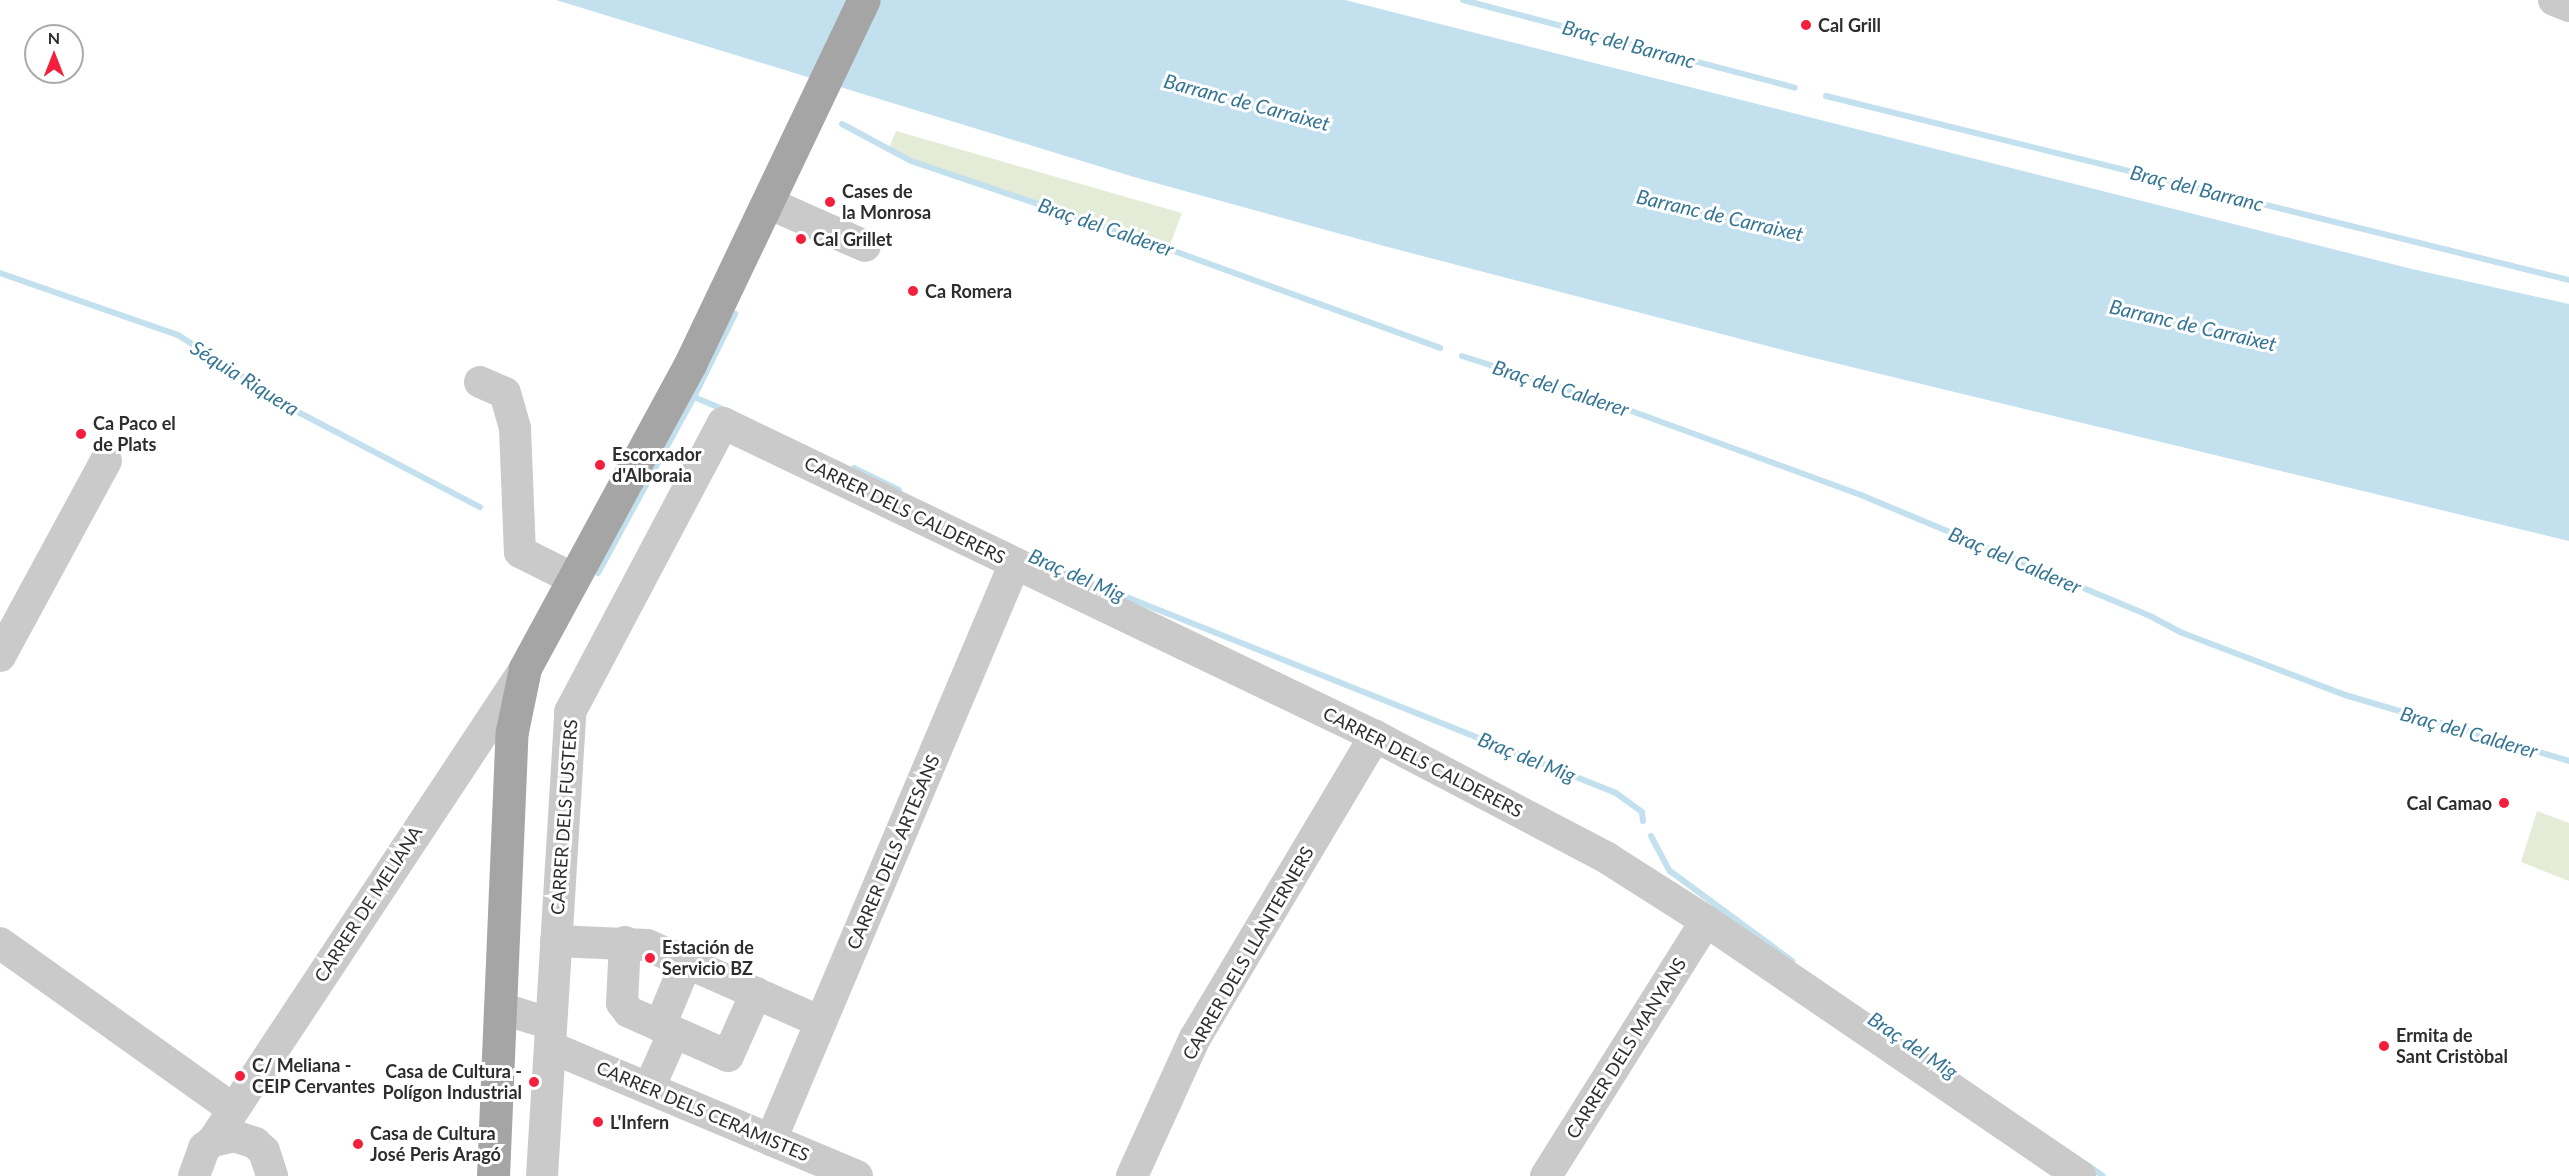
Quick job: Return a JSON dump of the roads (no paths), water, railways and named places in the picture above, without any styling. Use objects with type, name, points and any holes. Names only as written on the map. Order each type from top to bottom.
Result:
[{"type":"main road","points":[[493,1176],[512,731],[525,668],[690,364],[864,0]]},
{"type":"street","points":[[2554,0],[2569,6]]},
{"type":"street","points":[[768,203],[866,246]]},
{"type":"street","points":[[480,382],[505,393],[514,429],[520,552],[574,579]]},
{"type":"street","name":"CARRER DELS CALDERERS","points":[[723,423],[1375,735],[1607,858],[1706,921],[2080,1176]]},
{"type":"street","name":"CARRER DELS FUSTERS","points":[[542,1176],[570,712],[723,423]]},
{"type":"street","points":[[0,656],[106,461]]},
{"type":"street","name":"CARRER DELS ARTESANS","points":[[771,1140],[1015,563]]},
{"type":"street","name":"CARRER DE MELIANA","points":[[194,1176],[198,1157],[213,1141],[525,668]]},
{"type":"street","name":"CARRER DELS LLANTERNERS","points":[[1132,1176],[1195,1038],[1375,735]]},
{"type":"street","name":"CARRER DELS MANYANS","points":[[1546,1176],[1706,921]]},
{"type":"street","points":[[556,941],[625,942],[647,945],[821,1022]]},
{"type":"street","points":[[625,942],[622,1003],[628,1012],[728,1056],[756,993]]},
{"type":"street","points":[[0,943],[233,1109]]},
{"type":"street","points":[[649,1088],[686,963]]},
{"type":"street","name":"CARRER DELS CERAMISTES","points":[[500,1008],[649,1088],[857,1176]]},
{"type":"street","points":[[213,1141],[234,1136],[255,1143],[270,1163],[272,1176]]},
{"type":"water","name":"Barranc de Carraixet","points":[[556,0],[1345,0],[2412,269],[2569,304],[2569,541],[1802,355],[1384,246],[1134,177]]},
{"type":"waterway","name":"Braç del Barranc","points":[[1463,0],[1795,88]]},
{"type":"waterway","name":"Braç del Barranc","points":[[1826,96],[2569,280]]},
{"type":"waterway","name":"Braç del Calderer","points":[[842,124],[911,161],[1130,235],[1440,348]]},
{"type":"waterway","name":"Séquia Riquera","points":[[0,273],[178,335],[300,413],[480,507]]},
{"type":"waterway","name":"Braç del Calderer","points":[[694,397],[735,314]]},
{"type":"waterway","name":"Braç del Calderer","points":[[1462,356],[1615,405],[1861,495],[2152,617],[2180,632],[2345,695],[2569,761]]},
{"type":"waterway","name":"Braç del Mig","points":[[598,573],[694,397],[727,411]]},
{"type":"waterway","name":"Braç del Mig","points":[[854,468],[899,490]]},
{"type":"waterway","name":"Braç del Mig","points":[[1094,584],[1616,793],[1642,812],[1643,821]]},
{"type":"waterway","name":"Braç del Mig","points":[[1651,836],[1670,871],[1792,961]]},
{"type":"waterway","name":"Braç del Mig","points":[[2089,1166],[2103,1176]]},
{"type":"place","name":"Cal Grill","points":[[1806,25]]},
{"type":"place","name":"Cases de la Monrosa","points":[[830,202]]},
{"type":"place","name":"Cal Grillet","points":[[801,239]]},
{"type":"place","name":"Ca Romera","points":[[913,291]]},
{"type":"place","name":"Ca Paco el de Plats","points":[[81,434]]},
{"type":"place","name":"Escorxador d'Alboraia","points":[[600,465]]},
{"type":"place","name":"Cal Camao","points":[[2504,803]]},
{"type":"place","name":"Estación de Servicio BZ","points":[[650,958]]},
{"type":"place","name":"Ermita de Sant Cristòbal","points":[[2384,1046]]},
{"type":"place","name":"C/ Meliana - CEIP Cervantes","points":[[240,1076]]},
{"type":"place","name":"Casa de Cultura - Polígon Industrial","points":[[534,1082]]},
{"type":"place","name":"L'Infern","points":[[598,1122]]},
{"type":"place","name":"Casa de Cultura José Peris Aragó","points":[[358,1144]]}]
